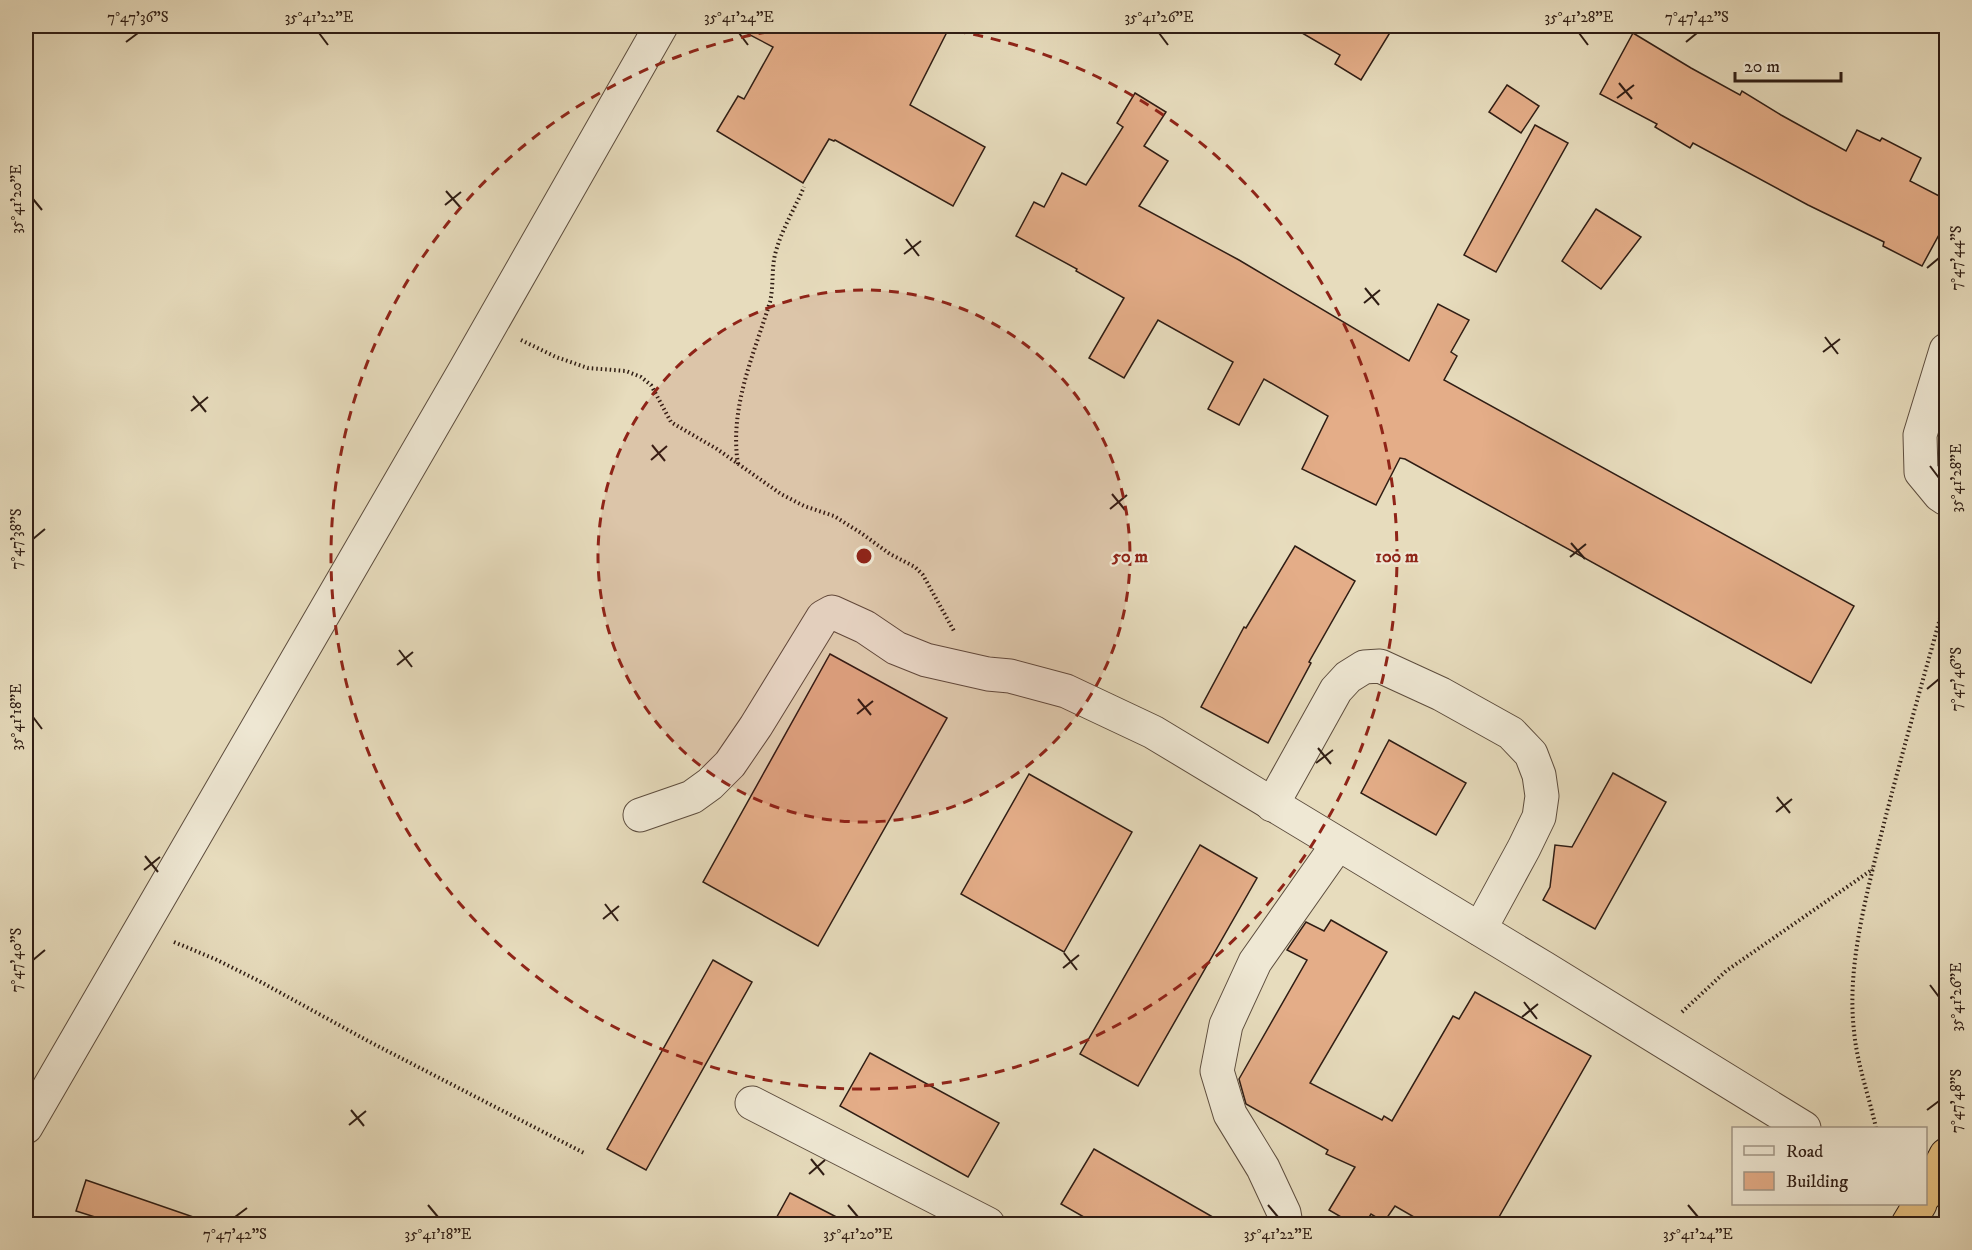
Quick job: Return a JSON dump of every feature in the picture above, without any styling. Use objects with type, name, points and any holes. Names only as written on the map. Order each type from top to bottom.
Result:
[{"type":"highway","points":[[1927,1192],[1947,1155]]},
{"type":"highway","points":[[1908,1224],[1919,1205]]},
{"type":"lane","points":[[26,1127],[661,26]]},
{"type":"lane","points":[[1947,350],[1920,435],[1921,472],[1940,495],[1947,499]]},
{"type":"lane","points":[[640,815],[692,797],[710,784],[730,764],[823,617],[832,612],[845,617],[896,648],[926,660],[988,674],[1010,676],[1066,691],[1153,732],[1802,1127]]},
{"type":"lane","points":[[1272,805],[1336,690],[1348,677],[1364,667],[1380,666],[1440,694],[1511,733],[1531,754],[1539,775],[1542,796],[1539,817],[1480,929]]},
{"type":"lane","points":[[1286,1224],[1284,1214],[1263,1168],[1230,1114],[1217,1071],[1226,1025],[1255,962],[1338,844]]},
{"type":"lane","points":[[753,1103],[987,1224]]},
{"type":"path","points":[[738,464],[735,426],[739,400],[772,295],[776,251],[804,187]]},
{"type":"path","points":[[490,326],[556,357],[588,368],[626,371],[641,377],[651,385],[671,422],[717,449],[781,494],[804,506],[834,516],[919,571],[952,629],[988,674]]},
{"type":"path","points":[[1876,1127],[1853,1031],[1853,977],[1866,897],[1896,773],[1947,597]]},
{"type":"path","points":[[1656,1037],[1726,971],[1873,869]]},
{"type":"path","points":[[142,926],[232,968],[584,1153]]},
{"type":"building","points":[[733,26],[950,26],[910,105],[985,147],[953,206],[835,140],[829,139],[803,183],[717,131],[738,96],[744,99],[773,47]]},
{"type":"building","points":[[1290,26],[1394,26],[1361,80],[1335,64],[1340,55]]},
{"type":"building","points":[[1633,33],[1691,68],[1740,95],[1742,91],[1846,151],[1857,130],[1880,141],[1882,138],[1921,158],[1910,181],[1947,200],[1947,220],[1922,266],[1883,246],[1884,242],[1808,205],[1693,143],[1690,148],[1655,127],[1657,124],[1600,94]]},
{"type":"building","points":[[1507,85],[1539,106],[1521,133],[1489,112]]},
{"type":"building","points":[[1135,93],[1166,112],[1144,146],[1168,161],[1139,206],[1239,260],[1409,361],[1438,304],[1469,320],[1451,352],[1457,356],[1444,380],[1854,606],[1811,683],[1405,459],[1400,458],[1376,505],[1302,469],[1328,416],[1264,379],[1239,425],[1208,409],[1233,362],[1158,320],[1124,378],[1089,358],[1124,298],[1016,236],[1034,202],[1044,207],[1062,173],[1086,185],[1123,127],[1117,123]]},
{"type":"building","points":[[1535,125],[1568,143],[1496,272],[1464,255]]},
{"type":"building","points":[[1596,209],[1641,237],[1601,289],[1562,261]]},
{"type":"building","points":[[1295,546],[1355,581],[1309,662],[1311,663],[1268,743],[1201,707],[1244,627],[1246,628]]},
{"type":"building","points":[[830,654],[947,718],[818,946],[703,882]]},
{"type":"building","points":[[1389,740],[1466,783],[1436,835],[1361,793]]},
{"type":"building","points":[[1613,773],[1666,802],[1595,929],[1543,900],[1550,887],[1555,845],[1572,847]]},
{"type":"building","points":[[1029,774],[1132,832],[1064,952],[961,894]]},
{"type":"building","points":[[1200,845],[1257,878],[1138,1086],[1080,1054]]},
{"type":"building","points":[[1331,920],[1387,952],[1310,1083],[1382,1120],[1384,1116],[1392,1121],[1453,1016],[1459,1019],[1475,992],[1591,1056],[1495,1224],[1426,1224],[1395,1206],[1384,1222],[1371,1214],[1365,1224],[1353,1224],[1329,1210],[1355,1167],[1326,1154],[1328,1150],[1246,1104],[1239,1079],[1307,960],[1287,950],[1306,922],[1324,931]]},
{"type":"building","points":[[713,960],[752,982],[646,1170],[607,1149]]},
{"type":"building","points":[[870,1053],[999,1123],[968,1177],[840,1106]]},
{"type":"building","points":[[1094,1149],[1225,1224],[1096,1224],[1061,1204]]},
{"type":"building","points":[[86,1180],[202,1220],[201,1224],[117,1224],[76,1211]]},
{"type":"building","points":[[790,1193],[850,1224],[773,1224]]}]
